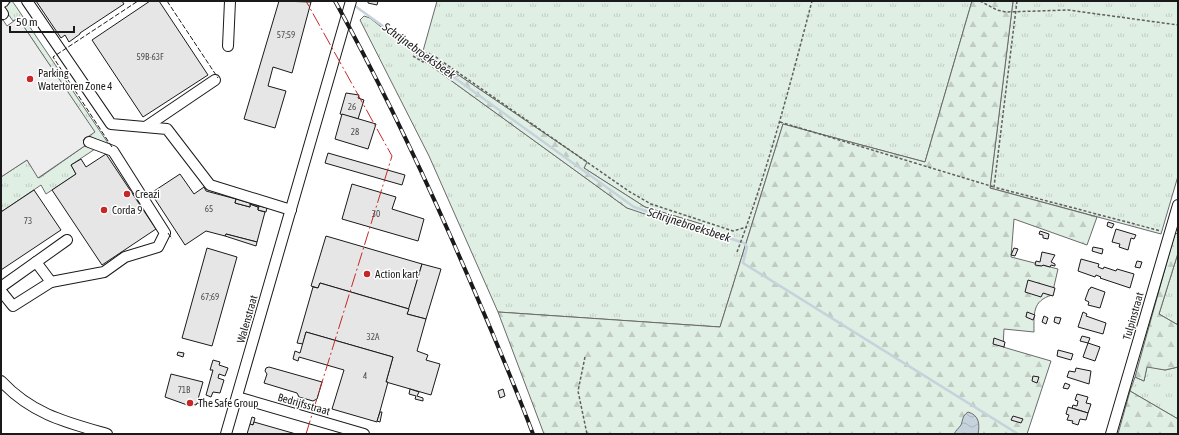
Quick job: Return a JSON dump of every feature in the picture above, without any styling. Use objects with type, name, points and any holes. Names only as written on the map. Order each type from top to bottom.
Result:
[{"type":"street","points":[[26,1],[111,124],[147,126],[167,129]]},
{"type":"street","points":[[228,46],[230,1]]},
{"type":"street","name":"Walenstraat","points":[[226,434],[351,1]]},
{"type":"street","points":[[147,126],[215,80]]},
{"type":"street","points":[[162,117],[167,129],[210,185],[291,210]]},
{"type":"street","points":[[1,291],[13,306],[51,282],[104,272],[125,257],[158,247],[165,233],[113,151],[89,142]]},
{"type":"street","name":"Tulpinstraat","points":[[1111,434],[1178,205]]},
{"type":"street","points":[[1,287],[67,240]]},
{"type":"street","points":[[36,262],[51,282]]},
{"type":"street","points":[[1,381],[12,393],[28,405],[44,414],[68,423],[107,434]]},
{"type":"street","name":"Bedrijfsstraat","points":[[237,397],[364,434]]},
{"type":"path","points":[[737,252],[747,227],[780,122],[812,1]]},
{"type":"path","points":[[980,1],[997,10],[1016,12],[1072,10],[1178,25]]},
{"type":"path","points":[[994,187],[1017,1]]},
{"type":"path","points":[[413,56],[423,62],[430,53],[635,195],[651,204],[733,231],[747,227]]},
{"type":"path","points":[[780,122],[994,187],[1170,233]]},
{"type":"path","points":[[586,357],[578,391],[588,434]]},
{"type":"green space","points":[[12,1],[108,143],[106,144],[89,136],[94,132],[18,18],[13,21],[3,7]]},
{"type":"green space","points":[[437,1],[972,1],[925,162],[783,124],[720,327],[498,312],[429,156],[360,20],[364,16],[370,18],[420,58],[627,208],[704,225],[645,207],[584,168],[587,162],[423,51]]},
{"type":"green space","points":[[972,1],[1013,1],[990,188],[1097,217],[1087,245],[1014,219],[1011,257],[1058,269],[1052,295],[1041,301],[1034,314],[1034,332],[1004,329],[1003,347],[1051,361],[1027,434],[544,434],[498,312],[720,327],[783,124],[925,162]]},
{"type":"green space","points":[[1013,1],[1178,1],[1178,176],[1161,234],[990,188]]},
{"type":"green space","points":[[423,51],[587,162],[584,168],[645,207],[705,225],[701,233],[627,208],[420,58]]},
{"type":"green space","points":[[86,145],[95,149],[71,165],[76,174],[46,194],[41,185],[1,212],[1,177],[27,160],[39,178]]},
{"type":"green space","points":[[1175,233],[1178,234],[1178,253],[1159,314],[1178,325],[1178,367],[1165,370],[1147,367],[1144,381],[1135,377]]},
{"type":"green space","points":[[1178,253],[1178,325],[1159,314]]},
{"type":"green space","points":[[1147,366],[1165,370],[1178,367],[1178,419],[1130,391],[1135,377],[1144,381]]},
{"type":"green space","points":[[1130,391],[1178,419],[1178,434],[1118,434]]},
{"type":"shaded area","name":"Parking Watertoren Zone 4","points":[[18,18],[95,132],[83,140],[86,145],[38,178],[27,160],[1,177],[1,21],[3,20],[7,26]]},
{"type":"water","points":[[968,412],[972,413],[978,420],[978,434],[954,434],[961,425]]},
{"type":"building","points":[[36,1],[122,1],[124,4],[69,42],[65,35],[61,38]]},
{"type":"building","points":[[150,1],[159,1],[208,75],[143,117],[92,40]]},
{"type":"building","points":[[279,1],[311,2],[292,73],[273,67],[268,86],[286,91],[275,128],[244,119]]},
{"type":"building","points":[[368,1],[378,1],[377,5],[368,3]]},
{"type":"building","points":[[346,93],[359,95],[358,98],[364,100],[358,119],[340,114]]},
{"type":"building","points":[[342,114],[376,124],[368,149],[335,139]]},
{"type":"building","points":[[328,153],[405,175],[402,185],[325,163]]},
{"type":"building","name":"Corda 9","points":[[106,154],[156,229],[102,265],[52,190],[76,174],[71,165],[81,159],[86,167]]},
{"type":"building","points":[[180,174],[194,194],[204,187],[206,191],[236,199],[235,203],[250,207],[250,204],[258,207],[258,210],[265,212],[257,242],[226,234],[225,236],[206,231],[185,245],[151,193]]},
{"type":"building","points":[[352,184],[396,197],[392,209],[424,219],[418,241],[342,219]]},
{"type":"building","points":[[34,190],[61,230],[1,270],[1,212]]},
{"type":"building","points":[[236,199],[259,206],[250,204],[250,207],[235,203]]},
{"type":"building","points":[[259,206],[267,208],[266,212],[258,210]]},
{"type":"building","points":[[1108,222],[1114,224],[1112,228],[1107,226]]},
{"type":"building","points":[[1116,229],[1136,235],[1134,239],[1131,238],[1128,250],[1119,247],[1120,244],[1112,242]]},
{"type":"building","points":[[1040,231],[1049,234],[1048,239],[1043,238],[1043,235],[1039,234]]},
{"type":"building","points":[[226,234],[257,242],[256,246],[225,236]]},
{"type":"building","name":"Action kart","points":[[326,236],[422,264],[409,309],[320,283],[318,288],[311,286]]},
{"type":"building","points":[[1093,247],[1103,249],[1102,254],[1092,251]]},
{"type":"building","points":[[207,248],[237,257],[212,346],[182,338]]},
{"type":"building","points":[[1014,248],[1018,249],[1015,256],[1011,255]]},
{"type":"building","points":[[1042,252],[1055,255],[1051,262],[1055,264],[1055,266],[1051,265],[1050,267],[1035,265],[1036,261],[1040,262]]},
{"type":"building","points":[[1081,259],[1099,264],[1098,267],[1103,269],[1104,267],[1116,271],[1117,269],[1134,274],[1130,288],[1100,278],[1101,277],[1096,275],[1095,277],[1078,271]]},
{"type":"building","points":[[1137,261],[1142,262],[1140,268],[1135,267]]},
{"type":"building","points":[[422,264],[441,269],[426,319],[407,314]]},
{"type":"building","points":[[1028,280],[1055,288],[1053,296],[1043,293],[1041,297],[1025,292]]},
{"type":"building","points":[[320,283],[409,309],[407,314],[426,319],[417,351],[428,355],[426,360],[440,364],[431,395],[386,382],[393,357],[306,332],[303,344],[297,343],[313,287],[318,288]]},
{"type":"building","points":[[1091,287],[1105,292],[1100,308],[1088,305],[1089,302],[1085,300]]},
{"type":"building","points":[[1027,312],[1035,315],[1033,320],[1026,317]]},
{"type":"building","points":[[1083,312],[1087,314],[1086,316],[1106,323],[1103,334],[1078,327]]},
{"type":"building","points":[[1044,316],[1048,318],[1046,324],[1042,322]]},
{"type":"building","points":[[1055,317],[1061,318],[1059,324],[1054,322]]},
{"type":"building","points":[[306,332],[393,357],[377,422],[332,409],[344,370],[299,357],[298,361],[293,359],[295,351],[300,353]]},
{"type":"building","points":[[1082,336],[1090,338],[1088,343],[1080,341]]},
{"type":"building","points":[[994,338],[1005,342],[1004,347],[993,344]]},
{"type":"building","points":[[1088,343],[1100,347],[1095,361],[1083,357]]},
{"type":"building","points":[[1058,350],[1073,354],[1071,360],[1057,356]]},
{"type":"building","points":[[178,352],[184,353],[183,357],[177,355]]},
{"type":"building","points":[[213,360],[220,362],[219,365],[228,368],[225,376],[219,374],[218,378],[224,380],[220,393],[213,392],[211,397],[206,395],[213,370],[210,370]]},
{"type":"building","points":[[269,367],[322,382],[317,399],[313,401],[299,397],[297,393],[264,383],[267,374],[265,371],[266,368]]},
{"type":"building","points":[[1076,368],[1091,371],[1089,384],[1067,377],[1069,371],[1075,372]]},
{"type":"building","points":[[171,374],[203,382],[198,399],[201,400],[200,404],[192,404],[190,406],[165,397]]},
{"type":"building","points":[[1033,376],[1039,377],[1037,383],[1032,381]]},
{"type":"building","points":[[1065,383],[1070,385],[1068,389],[1063,388]]},
{"type":"building","points":[[410,389],[419,392],[417,396],[423,398],[423,401],[415,399],[416,396],[409,394]]},
{"type":"building","points":[[503,389],[505,396],[500,398],[498,391]]},
{"type":"building","points":[[1077,394],[1088,397],[1086,403],[1091,404],[1088,413],[1072,408],[1073,405],[1077,406],[1078,401],[1075,400]]},
{"type":"building","points":[[1068,407],[1088,413],[1086,420],[1080,419],[1078,425],[1072,423],[1073,421],[1067,420],[1069,415],[1066,414]]},
{"type":"building","points":[[380,412],[382,412],[380,422],[377,421]]},
{"type":"building","points":[[1013,416],[1023,419],[1021,423],[1011,420]]},
{"type":"building","points":[[252,417],[255,418],[253,425],[250,424]]},
{"type":"building","points":[[254,422],[296,434],[247,434],[250,424],[253,425]]},
{"type":"waterway","name":"Schrijnebroeksbeek","points":[[355,6],[634,207],[744,243],[747,247],[743,263],[1018,434]]},
{"type":"railway","points":[[335,1],[381,88],[437,205],[514,384],[533,434]]},
{"type":"fence","points":[[112,147],[53,57],[138,1]]},
{"type":"fence","points":[[167,1],[218,78]]},
{"type":"fence","points":[[168,233],[172,239]]},
{"type":"power","points":[[306,1],[392,156],[306,434]]},
{"type":"place","name":"Parking Watertoren Zone 4","points":[[30,79]]},
{"type":"place","name":"Creazi","points":[[127,194]]},
{"type":"place","name":"Corda 9","points":[[104,210]]},
{"type":"place","name":"Action kart","points":[[367,274]]},
{"type":"place","name":"The Safe Group","points":[[190,403]]}]
